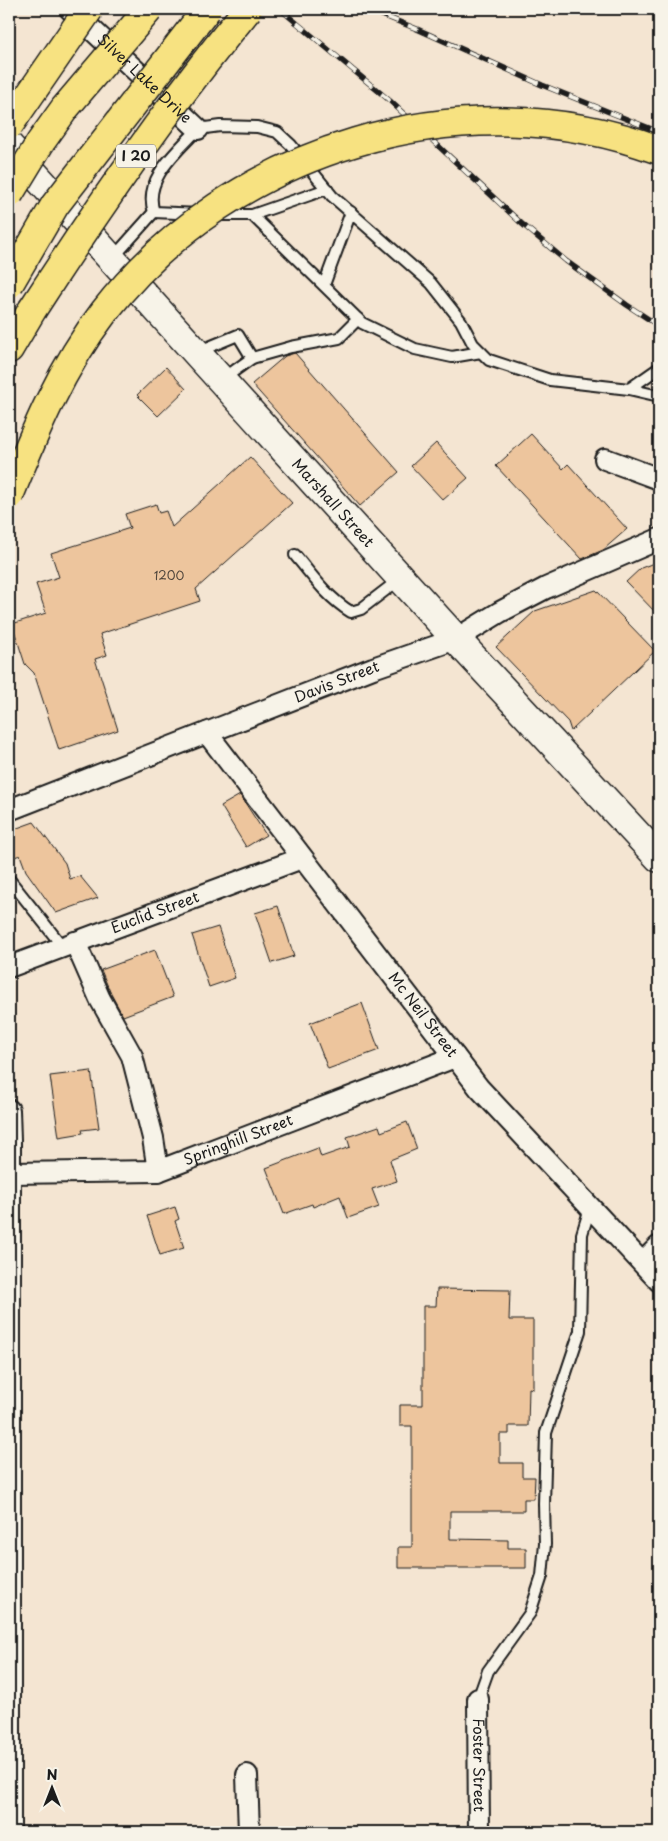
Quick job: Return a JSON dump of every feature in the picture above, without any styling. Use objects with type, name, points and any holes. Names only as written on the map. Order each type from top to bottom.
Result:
[{"type":"highway","points":[[9,125],[89,9]]},
{"type":"highway","points":[[9,194],[40,143],[65,108],[150,9]]},
{"type":"highway","points":[[9,284],[55,205],[207,9]]},
{"type":"highway","name":"I 20","points":[[9,349],[32,310],[120,178],[179,97],[248,9]]},
{"type":"highway","points":[[9,496],[54,391],[73,356],[104,312],[128,284],[185,230],[217,207],[264,178],[293,164],[366,138],[396,131],[457,123],[519,122],[564,127],[626,139],[659,150]]},
{"type":"street","name":"Silver Lake Drive","points":[[70,9],[198,129]]},
{"type":"street","name":"Marshall Street","points":[[9,146],[456,640],[657,851]]},
{"type":"street","points":[[605,459],[659,479]]},
{"type":"street","name":"Davis Street","points":[[9,810],[373,668],[456,640],[500,612],[546,588],[659,539]]},
{"type":"street","name":"Mc Neil Street","points":[[206,733],[455,1057],[500,1110],[659,1280]]},
{"type":"street","name":"Euclid Street","points":[[9,966],[302,858]]},
{"type":"street","points":[[69,944],[132,1056],[154,1138],[158,1171]]},
{"type":"street","name":"Springhill Street","points":[[10,1184],[158,1171],[455,1057]]},
{"type":"street","points":[[9,1110],[10,1832]]},
{"type":"street","points":[[643,1262],[659,1246]]},
{"type":"street","name":"Foster Street","points":[[478,1700],[479,1832]]},
{"type":"street","points":[[247,1775],[249,1832]]},
{"type":"lane","points":[[154,212],[151,204],[152,191],[158,173],[198,129],[220,126],[257,127],[277,132],[291,145],[327,189],[431,283],[461,321],[473,344],[489,360],[550,380],[629,388],[659,396]]},
{"type":"lane","points":[[154,212],[252,215],[327,189]]},
{"type":"lane","points":[[111,259],[154,212]]},
{"type":"lane","points":[[324,285],[351,212]]},
{"type":"lane","points":[[252,215],[362,323],[415,349],[452,356],[481,352]]},
{"type":"lane","points":[[221,380],[252,358],[291,347],[339,338],[358,319]]},
{"type":"lane","points":[[196,352],[238,335],[252,358]]},
{"type":"lane","points":[[629,388],[659,368]]},
{"type":"lane","points":[[295,555],[318,584],[350,612],[361,609],[400,578]]},
{"type":"lane","points":[[9,879],[69,944]]},
{"type":"lane","points":[[478,1700],[478,1694],[488,1671],[530,1613],[542,1576],[545,1544],[546,1433],[580,1331],[582,1234],[590,1208]]},
{"type":"building","points":[[295,353],[399,472],[360,506],[252,384],[285,356]]},
{"type":"building","points":[[166,367],[186,389],[158,416],[137,395]]},
{"type":"building","points":[[531,434],[563,469],[568,464],[627,529],[603,550],[582,559],[496,466]]},
{"type":"building","points":[[436,443],[468,478],[443,500],[411,466]]},
{"type":"building","points":[[250,457],[292,503],[196,589],[200,601],[100,634],[107,655],[95,659],[118,730],[59,750],[34,673],[25,664],[12,624],[46,613],[36,584],[59,577],[51,553],[130,528],[125,514],[156,504],[159,513],[166,511],[172,527]]},
{"type":"building","points":[[659,561],[659,616],[626,582],[641,568]]},
{"type":"building","points":[[596,590],[655,651],[571,731],[568,722],[496,647],[535,611]]},
{"type":"building","points":[[240,795],[266,835],[246,847],[221,806]]},
{"type":"building","points":[[34,822],[65,863],[70,879],[80,876],[98,898],[56,913],[26,871],[20,855],[9,859],[9,831]]},
{"type":"building","points":[[278,906],[294,956],[272,963],[255,913]]},
{"type":"building","points":[[218,927],[235,978],[209,987],[192,935]]},
{"type":"building","points":[[155,950],[173,997],[123,1016],[101,970]]},
{"type":"building","points":[[362,1003],[379,1050],[328,1069],[310,1023]]},
{"type":"building","points":[[91,1071],[99,1128],[82,1130],[83,1133],[59,1137],[50,1076]]},
{"type":"building","points":[[407,1122],[417,1149],[390,1160],[397,1181],[372,1189],[379,1207],[348,1218],[340,1196],[313,1207],[312,1204],[284,1214],[266,1168],[318,1148],[321,1157],[350,1147],[347,1137],[379,1126],[381,1132]]},
{"type":"building","points":[[175,1207],[179,1219],[175,1221],[184,1248],[160,1255],[147,1216]]},
{"type":"building","points":[[437,1289],[510,1290],[509,1320],[533,1320],[533,1389],[529,1388],[528,1426],[509,1426],[509,1434],[500,1434],[500,1463],[522,1463],[522,1477],[535,1477],[534,1499],[524,1499],[524,1511],[450,1511],[450,1539],[508,1540],[508,1548],[526,1548],[526,1568],[398,1568],[398,1547],[412,1547],[412,1426],[400,1426],[400,1405],[423,1405],[423,1306],[436,1306]]},
{"type":"railway","points":[[280,9],[389,100],[521,223],[566,261],[659,326]]},
{"type":"railway","points":[[367,9],[417,29],[542,85],[659,132]]}]
